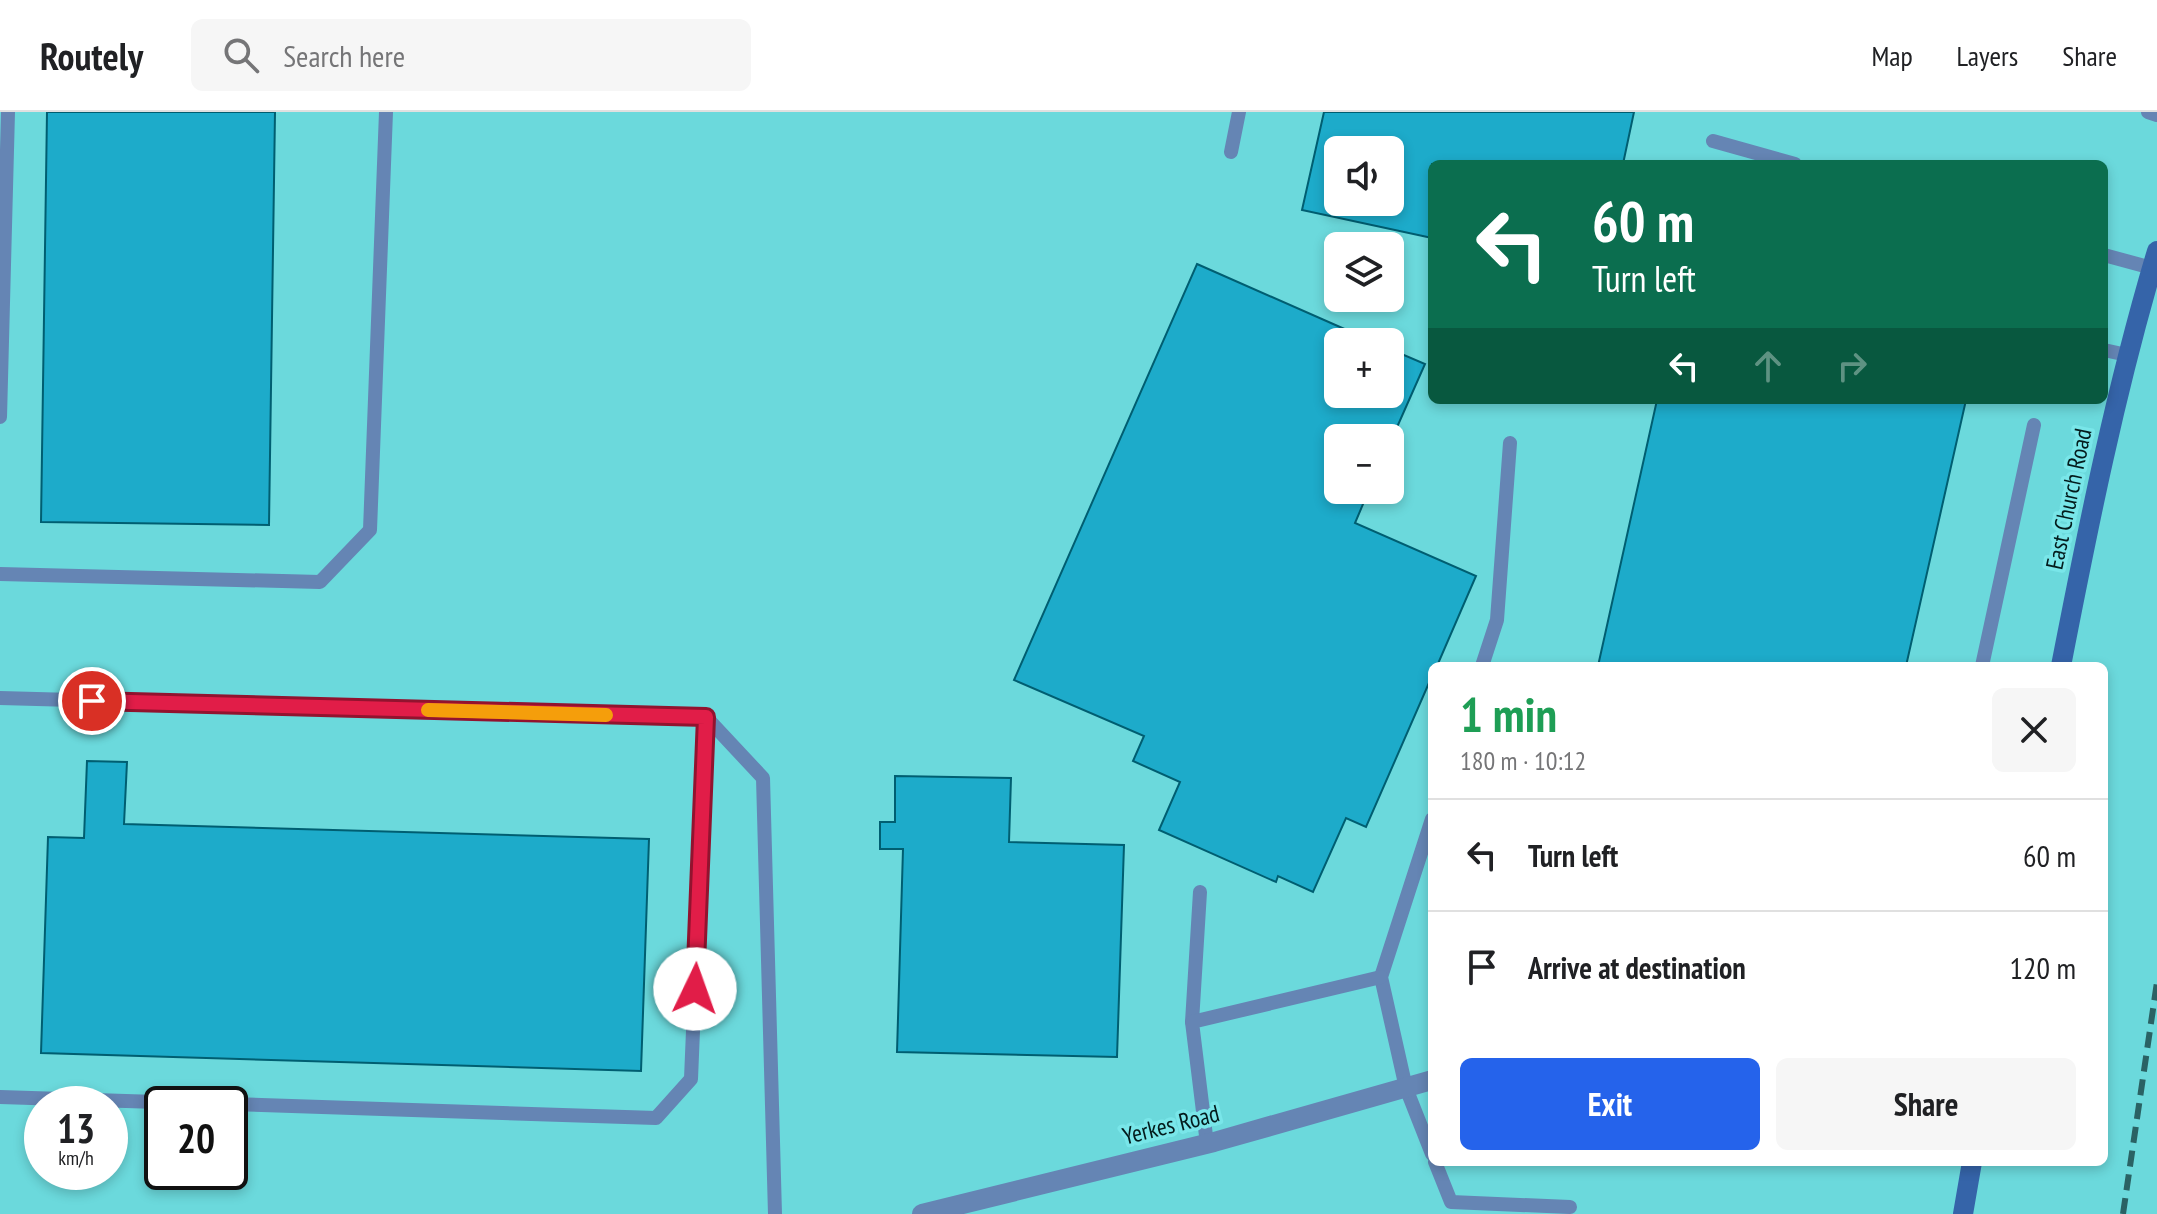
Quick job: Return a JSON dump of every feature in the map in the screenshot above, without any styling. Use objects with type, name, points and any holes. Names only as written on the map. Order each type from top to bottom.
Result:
[{"type":"street","name":"East Church Road","points":[[2062,662],[2089,520],[2127,355],[2155,260]]},
{"type":"street","name":"Yerkes Road","points":[[922,1214],[1207,1144],[1428,1081]]},
{"type":"street","points":[[1963,1214],[1971,1166]]},
{"type":"lane","points":[[0,417],[8,112]]},
{"type":"lane","points":[[0,574],[320,582],[370,530],[386,112]]},
{"type":"lane","points":[[1231,152],[1239,112]]},
{"type":"lane","points":[[2148,112],[2157,115]]},
{"type":"lane","points":[[1713,141],[1781,160]]},
{"type":"lane","points":[[2108,255],[2155,260]]},
{"type":"lane","points":[[2108,351],[2127,355]]},
{"type":"lane","points":[[1983,662],[2034,425]]},
{"type":"lane","points":[[1483,662],[1497,620],[1510,443]]},
{"type":"lane","points":[[0,698],[706,717],[763,778],[775,1214]]},
{"type":"lane","points":[[248,1105],[656,1118],[691,1079],[706,717]]},
{"type":"lane","points":[[1428,831],[1381,977],[1406,1088],[1428,1144]]},
{"type":"lane","points":[[1200,892],[1192,1022],[1207,1144]]},
{"type":"lane","points":[[1192,1022],[1381,977]]},
{"type":"lane","points":[[0,1097],[144,1102]]},
{"type":"lane","points":[[1437,1166],[1451,1202],[1570,1207]]},
{"type":"building","points":[[47,112],[275,112],[269,525],[41,522]]},
{"type":"building","points":[[1324,112],[1634,112],[1624,160],[1428,160],[1428,237],[1330,216],[1404,216],[1404,136],[1324,136],[1324,215],[1302,210]]},
{"type":"building","points":[[1197,264],[1342,328],[1324,328],[1324,408],[1404,408],[1404,355],[1425,364],[1398,424],[1324,424],[1324,504],[1363,504],[1355,523],[1476,576],[1439,662],[1428,662],[1428,685],[1366,827],[1346,818],[1313,892],[1278,876],[1276,882],[1159,830],[1180,782],[1133,761],[1144,736],[1014,680]]},
{"type":"building","points":[[1656,404],[1965,404],[1907,662],[1599,662]]},
{"type":"building","points":[[87,761],[127,762],[124,824],[649,839],[641,1071],[41,1053],[48,837],[84,838]]},
{"type":"building","points":[[895,776],[1011,778],[1009,842],[1124,845],[1117,1057],[897,1052],[903,849],[880,849],[880,822],[895,822]]},
{"type":"railway","points":[[2123,1214],[2157,982]]},
{"type":"slow traffic","points":[[428,710],[606,715]]},
{"type":"route","points":[[92,701],[706,717],[695,989]]}]
